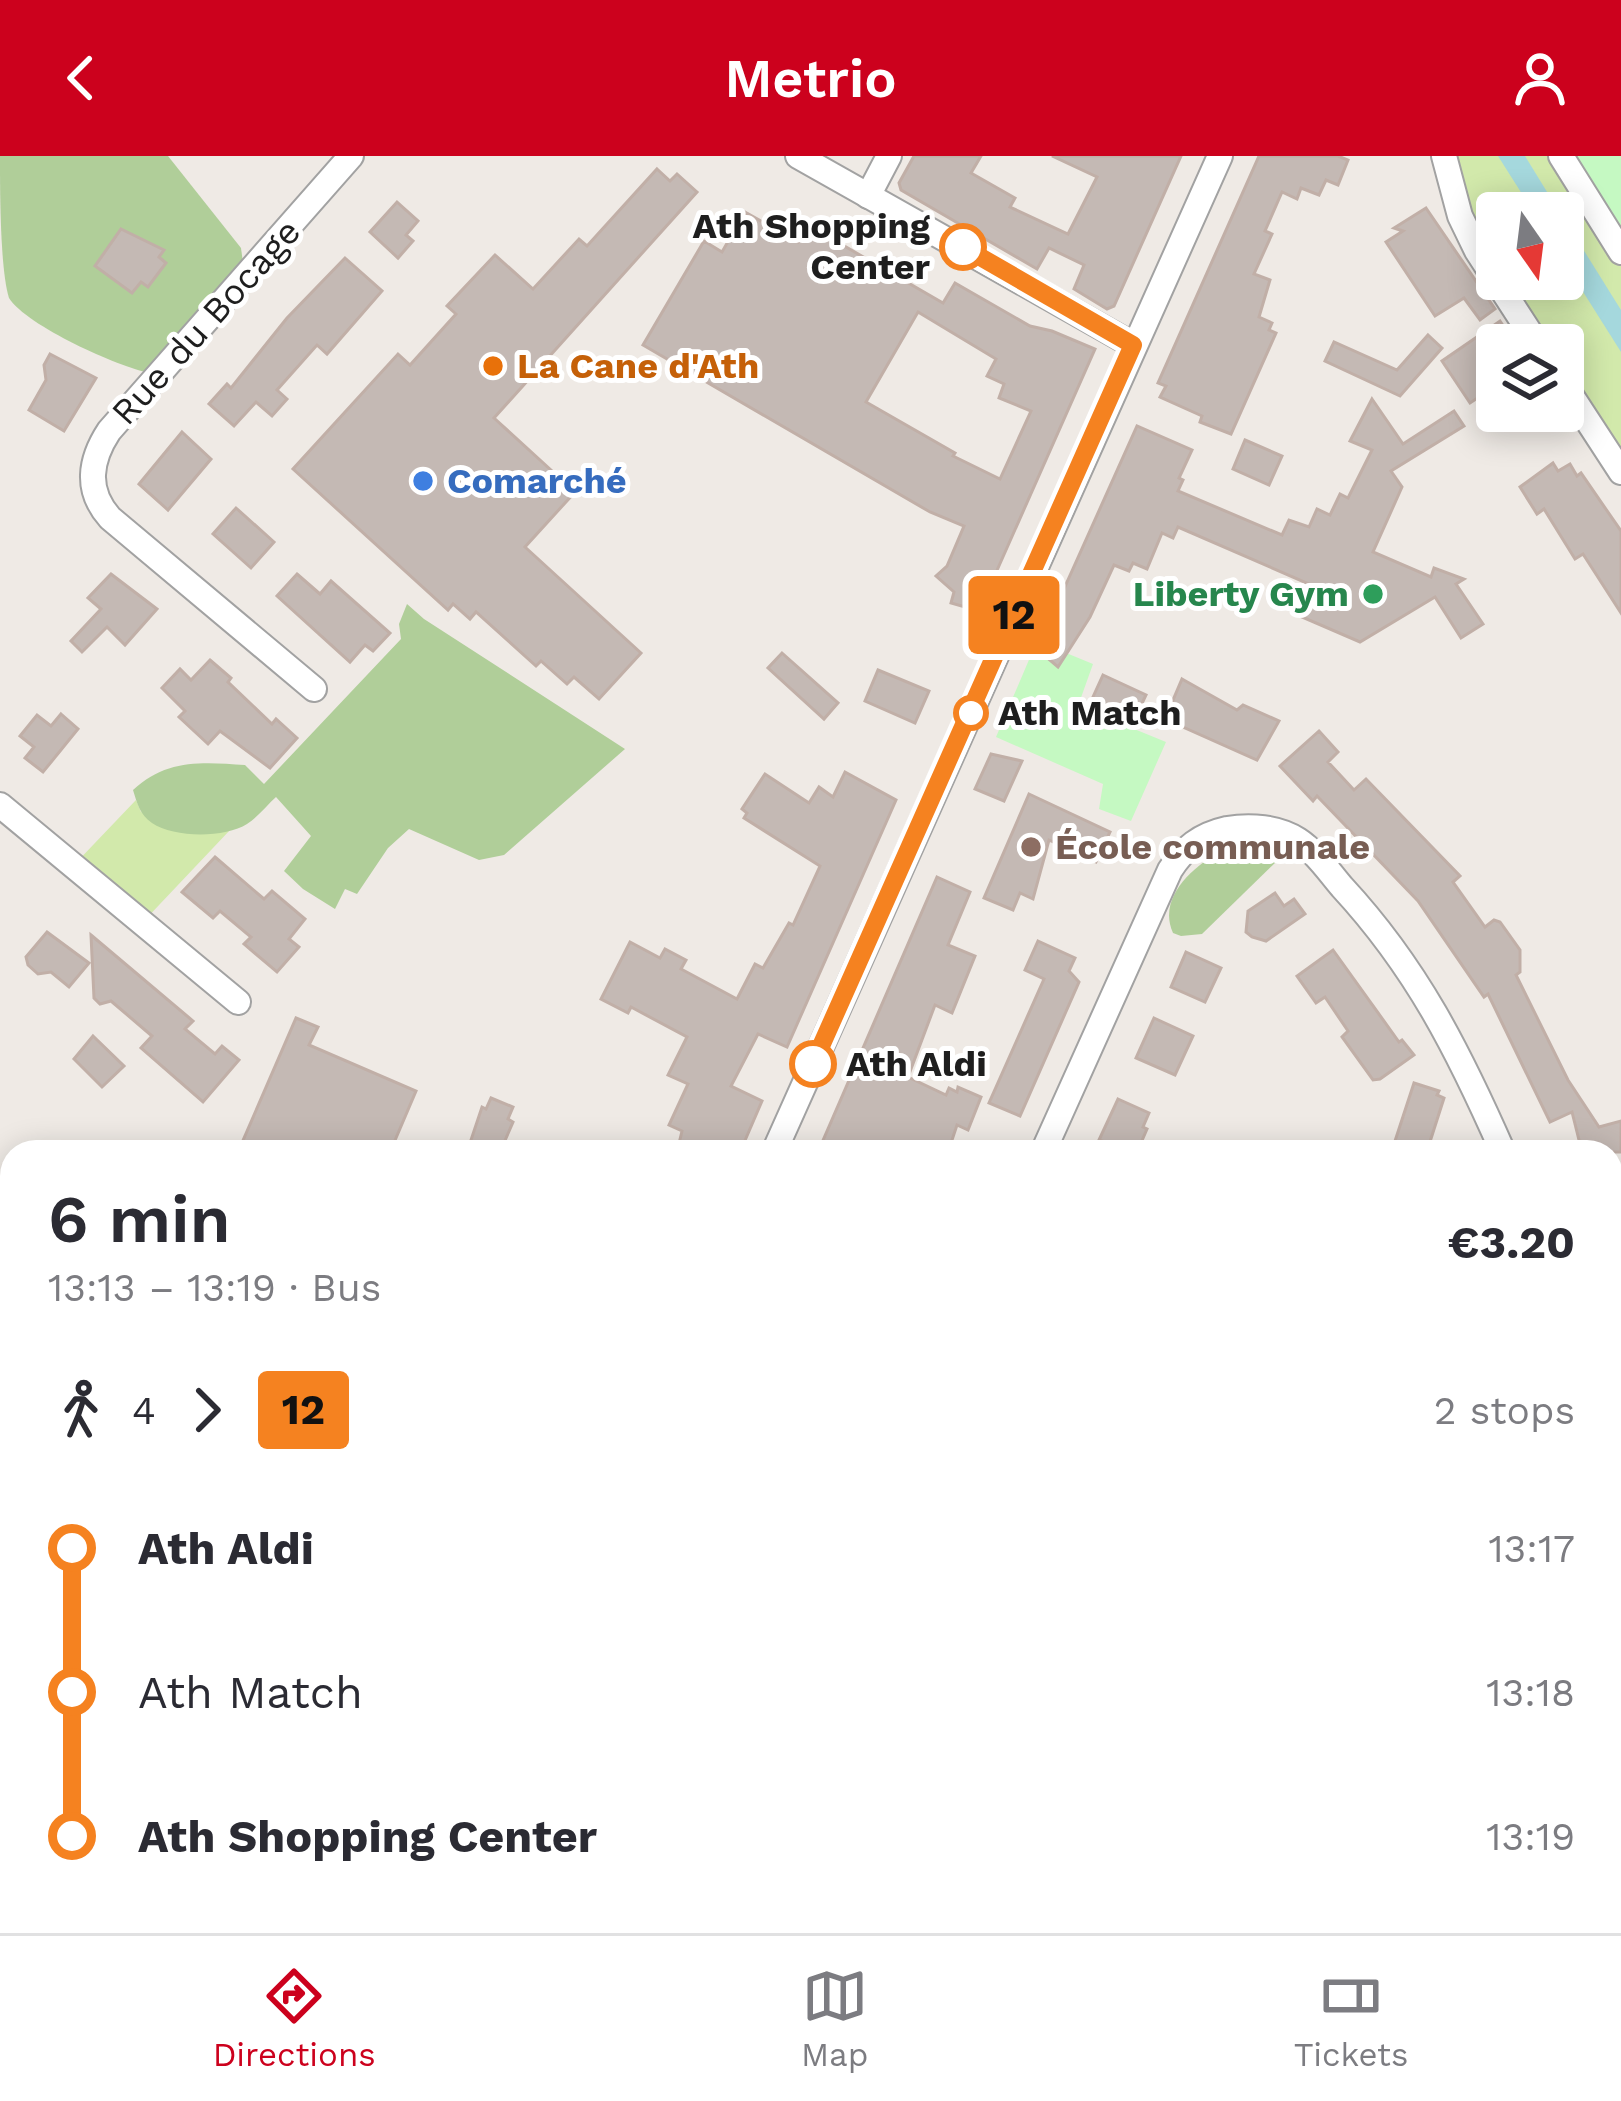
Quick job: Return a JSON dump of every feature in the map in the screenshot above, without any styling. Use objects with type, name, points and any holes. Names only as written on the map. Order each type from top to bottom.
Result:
[{"type":"street","name":"Rue du Bocage","points":[[314,689],[110,518],[94,494],[93,463],[109,431],[351,156]]},
{"type":"street","points":[[798,156],[1133,345]]},
{"type":"street","points":[[868,196],[889,156]]},
{"type":"street","points":[[779,1140],[1220,156]]},
{"type":"street","points":[[1444,156],[1460,216],[1524,324]]},
{"type":"street","points":[[1561,156],[1621,252]]},
{"type":"street","points":[[1584,415],[1621,472]]},
{"type":"street","points":[[0,805],[238,1002]]},
{"type":"street","points":[[1048,1140],[1182,851],[1214,832],[1257,827],[1300,841],[1410,970],[1460,1055],[1498,1140]]},
{"type":"green space","points":[[0,156],[168,156],[241,248],[245,278],[150,373],[74,344],[34,321],[9,298],[2,250]]},
{"type":"green space","points":[[1444,156],[1559,156],[1582,192],[1476,192],[1476,248]]},
{"type":"green space","points":[[1561,156],[1621,156],[1621,252],[1584,192]]},
{"type":"green space","points":[[1584,195],[1621,252],[1621,472],[1584,415],[1584,324],[1524,324],[1509,300],[1584,300]]},
{"type":"green space","points":[[407,604],[625,749],[504,855],[479,860],[409,829],[388,848],[357,894],[345,889],[335,909],[284,871],[311,836],[276,797],[247,824],[213,834],[161,828],[145,816],[133,790],[172,768],[199,763],[245,765],[264,784],[401,639],[399,624]]},
{"type":"green space","points":[[1037,641],[1093,664],[1078,706],[1166,742],[1131,821],[1099,809],[1103,784],[996,737]]},
{"type":"green space","points":[[136,800],[141,812],[193,834],[230,830],[142,923],[73,866]]},
{"type":"green space","points":[[1222,850],[1272,854],[1277,861],[1202,934],[1173,933],[1169,920],[1174,895],[1190,874]]},
{"type":"water","points":[[1498,156],[1525,156],[1547,192],[1521,192]]},
{"type":"water","points":[[1584,251],[1621,310],[1621,352],[1584,293]]},
{"type":"building","points":[[914,156],[981,156],[971,173],[1015,198],[1010,207],[1068,234],[1097,177],[1052,156],[1181,156],[1114,306],[1107,309],[1074,289],[1084,265],[1049,248],[1037,269],[901,190],[899,183]]},
{"type":"building","points":[[1259,156],[1348,160],[1338,185],[1326,180],[1319,195],[1301,188],[1297,199],[1282,192],[1265,231],[1272,234],[1254,274],[1270,280],[1259,317],[1272,323],[1269,330],[1276,333],[1231,434],[1200,422],[1202,416],[1160,397],[1166,386],[1158,383]]},
{"type":"building","points":[[657,169],[670,181],[677,174],[697,192],[494,418],[575,492],[525,547],[641,653],[599,699],[574,677],[567,684],[541,661],[536,666],[476,612],[470,619],[453,604],[448,610],[293,469],[398,354],[410,365],[456,314],[447,306],[495,255],[533,289],[579,239],[587,246]]},
{"type":"building","points":[[397,202],[418,221],[406,235],[413,241],[398,258],[370,232]]},
{"type":"building","points":[[1426,208],[1476,281],[1476,300],[1489,300],[1495,309],[1480,320],[1464,298],[1435,316],[1386,242],[1403,231],[1394,228]]},
{"type":"building","points":[[745,212],[798,242],[808,225],[943,303],[955,283],[1030,326],[1095,349],[979,611],[951,603],[954,592],[936,576],[947,566],[964,526],[930,512],[643,345],[704,241],[722,252]],"holes":[[[918,312],[996,359],[987,376],[1004,384],[999,398],[1031,411],[1000,479],[866,402]]]},
{"type":"building","points":[[121,229],[164,250],[159,257],[166,263],[148,287],[141,282],[132,293],[95,266]]},
{"type":"building","points":[[345,258],[382,291],[327,354],[317,345],[277,390],[287,399],[272,416],[256,402],[234,426],[209,404],[227,384],[231,388],[287,318]]},
{"type":"building","points":[[1428,335],[1442,348],[1400,396],[1325,361],[1334,342],[1397,370]]},
{"type":"building","points":[[1476,338],[1476,399],[1470,403],[1442,361]]},
{"type":"building","points":[[50,354],[96,378],[64,431],[29,410],[46,380],[44,365]]},
{"type":"building","points":[[1372,399],[1403,444],[1454,411],[1464,426],[1391,471],[1402,487],[1373,552],[1431,577],[1434,568],[1464,579],[1456,584],[1483,624],[1461,638],[1435,597],[1360,642],[1295,614],[1309,584],[1178,527],[1173,538],[1162,533],[1147,569],[1133,563],[1129,571],[1114,565],[1090,617],[1058,667],[1037,649],[1137,426],[1192,450],[1178,491],[1282,535],[1289,520],[1309,527],[1317,509],[1330,515],[1340,494],[1348,498],[1372,450],[1350,441]]},
{"type":"building","points":[[182,432],[211,459],[168,510],[139,484]]},
{"type":"building","points":[[1245,440],[1282,456],[1269,485],[1233,469]]},
{"type":"building","points":[[1553,463],[1558,471],[1570,464],[1577,476],[1581,473],[1621,531],[1621,613],[1583,554],[1575,559],[1544,509],[1537,514],[1520,487]]},
{"type":"building","points":[[236,508],[274,542],[251,568],[213,534]]},
{"type":"building","points":[[111,574],[157,609],[125,645],[107,627],[82,652],[71,641],[101,609],[88,598]]},
{"type":"building","points":[[297,574],[320,594],[331,581],[390,633],[373,651],[365,645],[350,662],[277,596]]},
{"type":"building","points":[[782,653],[838,703],[824,719],[768,668]]},
{"type":"building","points":[[210,660],[272,724],[276,719],[297,738],[270,768],[220,731],[208,744],[179,717],[185,711],[162,688],[180,669],[191,680]]},
{"type":"building","points":[[878,670],[929,691],[915,723],[865,701]]},
{"type":"building","points":[[1103,675],[1146,695],[1131,727],[1088,708]]},
{"type":"building","points":[[1182,679],[1237,710],[1243,705],[1279,721],[1257,760],[1165,719]]},
{"type":"building","points":[[61,714],[78,729],[43,772],[25,758],[34,747],[20,736],[37,715],[51,726]]},
{"type":"building","points":[[1319,731],[1338,752],[1328,762],[1354,790],[1366,779],[1460,876],[1453,882],[1485,927],[1494,920],[1500,922],[1520,950],[1516,975],[1568,1080],[1599,1127],[1621,1121],[1621,1140],[1579,1140],[1572,1112],[1550,1122],[1488,994],[1484,997],[1418,901],[1317,796],[1313,801],[1280,766]]},
{"type":"building","points":[[991,754],[1022,761],[1004,801],[975,789]]},
{"type":"building","points":[[845,772],[896,800],[787,1047],[758,1034],[731,1086],[762,1101],[745,1140],[680,1140],[682,1131],[669,1125],[688,1084],[668,1075],[687,1037],[631,1007],[628,1013],[601,999],[630,942],[660,958],[665,949],[686,960],[681,969],[737,999],[755,964],[763,968],[789,923],[793,925],[820,866],[744,818],[747,813],[742,809],[765,774],[809,803],[819,787],[833,797]]},
{"type":"building","points":[[1029,794],[1110,832],[1096,862],[1049,840],[1033,899],[1020,893],[1013,910],[984,898]]},
{"type":"building","points":[[215,857],[264,899],[272,891],[305,919],[289,939],[299,947],[277,972],[244,944],[251,937],[220,911],[213,918],[182,892]]},
{"type":"building","points":[[937,877],[970,892],[948,945],[975,956],[952,1013],[935,1005],[908,1077],[946,1095],[949,1088],[957,1092],[958,1087],[981,1097],[968,1130],[957,1125],[952,1140],[823,1140]]},
{"type":"building","points":[[1275,893],[1284,906],[1294,899],[1305,914],[1266,941],[1252,937],[1246,932],[1248,911]]},
{"type":"building","points":[[47,932],[89,963],[69,987],[51,972],[38,974],[28,965],[26,957]]},
{"type":"building","points":[[91,935],[193,1021],[185,1029],[215,1054],[222,1046],[239,1060],[203,1102],[141,1048],[152,1036],[111,1001],[100,1004],[94,998]]},
{"type":"building","points":[[1038,941],[1075,958],[1069,971],[1079,982],[1020,1116],[989,1103],[1044,979],[1025,970]]},
{"type":"building","points":[[1333,950],[1399,1042],[1414,1055],[1380,1079],[1373,1080],[1342,1037],[1348,1031],[1325,997],[1316,1003],[1297,976]]},
{"type":"building","points":[[1186,952],[1221,968],[1205,1002],[1171,987]]},
{"type":"building","points":[[296,1018],[318,1027],[309,1045],[416,1091],[395,1140],[243,1140]]},
{"type":"building","points":[[1154,1018],[1193,1036],[1175,1075],[1136,1058]]},
{"type":"building","points":[[93,1036],[124,1066],[102,1087],[74,1059]]},
{"type":"building","points":[[1414,1083],[1439,1091],[1437,1095],[1444,1098],[1431,1140],[1395,1140]]},
{"type":"building","points":[[491,1098],[513,1107],[505,1140],[471,1140],[482,1107],[486,1109]]},
{"type":"building","points":[[1118,1099],[1149,1113],[1142,1140],[1099,1140]]},
{"type":"bus line","name":"12","points":[[813,1064],[1133,345],[963,247]]},
{"type":"place","name":"Ath Shopping Center","points":[[963,247]]},
{"type":"place","name":"La Cane d'Ath","points":[[493,366]]},
{"type":"place","name":"Comarché","points":[[423,481]]},
{"type":"place","name":"Liberty Gym","points":[[1373,594]]},
{"type":"place","name":"Ath Match","points":[[971,713]]},
{"type":"place","name":"École communale","points":[[1031,847]]},
{"type":"place","name":"Ath Aldi","points":[[813,1064]]}]
